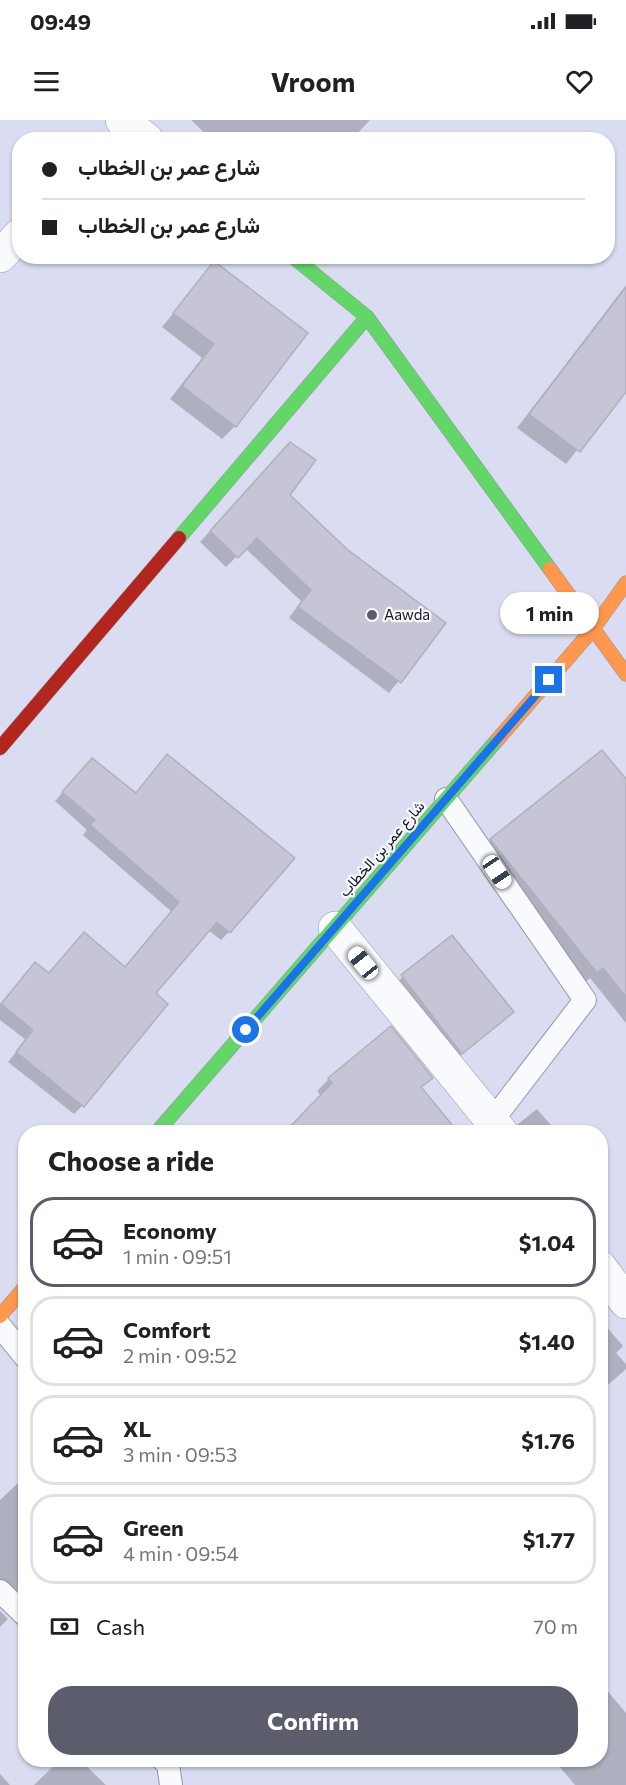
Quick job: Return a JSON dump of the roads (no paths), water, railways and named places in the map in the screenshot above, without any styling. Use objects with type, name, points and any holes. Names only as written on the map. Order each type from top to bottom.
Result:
[{"type":"street","points":[[0,256],[12,243]]},
{"type":"street","points":[[302,264],[367,317],[626,674]]},
{"type":"street","points":[[0,748],[367,317]]},
{"type":"street","name":"شارع عمر بن الخطاب","points":[[163,1125],[593,629],[626,583]]},
{"type":"street","points":[[335,928],[494,1125]]},
{"type":"street","points":[[608,1278],[626,1302]]},
{"type":"street","points":[[0,1316],[18,1295]]},
{"type":"lane","points":[[447,799],[585,1000],[497,1125]]},
{"type":"lane","points":[[0,1326],[18,1348]]},
{"type":"lane","points":[[0,1591],[18,1609]]},
{"type":"lane","points":[[168,1767],[171,1785]]},
{"type":"place","name":"Aawda","points":[[372,615]]}]
